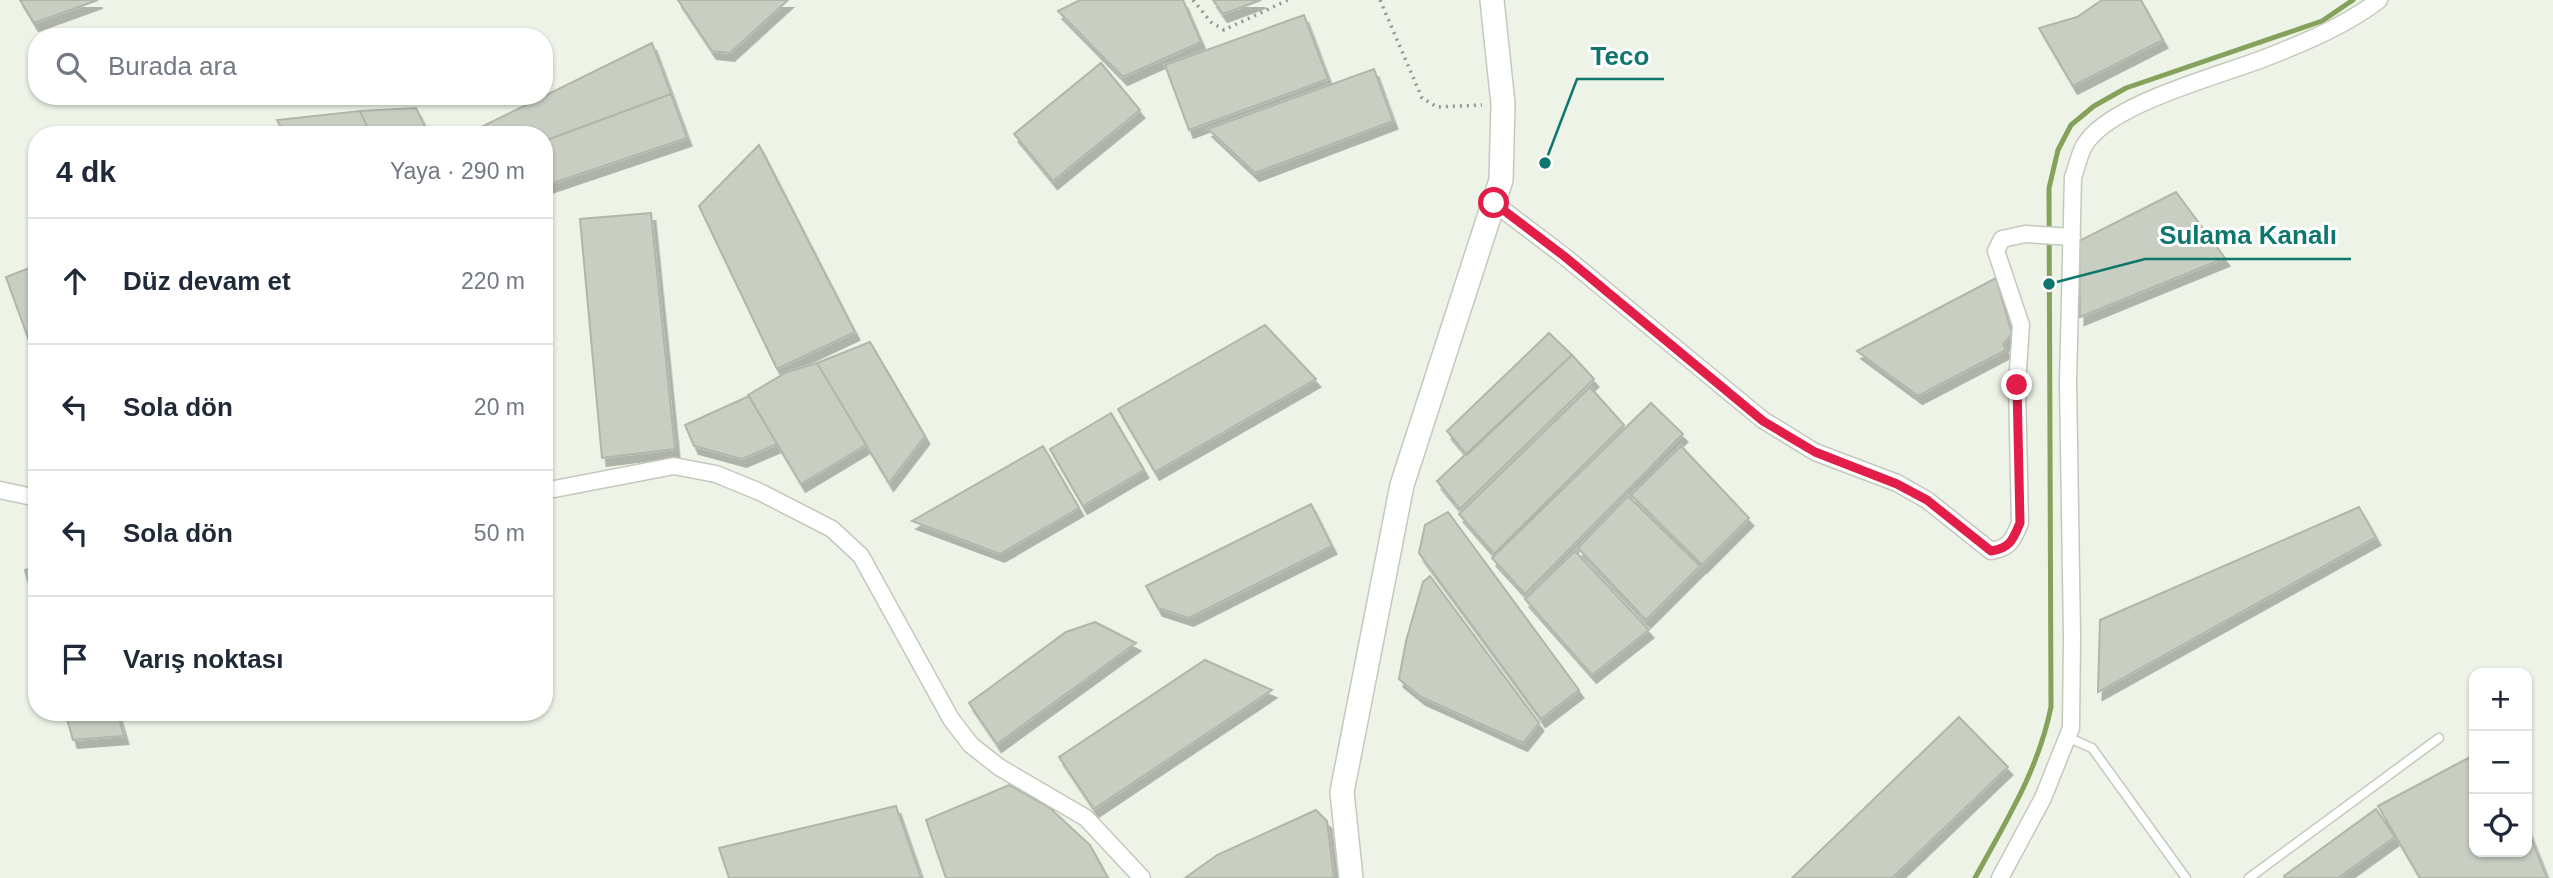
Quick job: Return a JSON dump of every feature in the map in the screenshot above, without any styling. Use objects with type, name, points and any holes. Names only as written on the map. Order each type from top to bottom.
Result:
[{"type":"street","points":[[1351,878],[1342,792],[1402,485],[1501,180],[1503,104],[1492,0]]},
{"type":"street","points":[[2000,878],[2043,798],[2071,728],[2068,381],[2057,236],[2084,145],[2108,122],[2148,100],[2269,56],[2354,19],[2379,0]]},
{"type":"street","points":[[1494,203],[1564,256],[1763,421],[1815,452],[1897,484],[1927,500],[1991,551],[2012,543],[2020,523],[2017,385],[2021,325],[1996,251],[2002,239],[2025,234],[2057,236]]},
{"type":"street","points":[[553,490],[674,466],[716,474],[760,492],[832,529],[861,556],[951,719],[971,745],[999,767],[1086,818],[1142,878]]},
{"type":"street","points":[[0,490],[28,496]]},
{"type":"lane","points":[[2067,737],[2092,748],[2186,878]]},
{"type":"lane","points":[[2249,878],[2439,738]]},
{"type":"path","points":[[1193,0],[1211,22],[1224,30],[1288,0]]},
{"type":"path","points":[[1380,0],[1422,98],[1437,107],[1503,104]]},
{"type":"building","points":[[20,0],[98,0],[34,23]]},
{"type":"building","points":[[678,0],[788,0],[730,53],[712,51]]},
{"type":"building","points":[[1080,0],[1183,0],[1201,42],[1123,77],[1058,11]]},
{"type":"building","points":[[1213,0],[1261,0],[1223,14]]},
{"type":"building","points":[[2102,0],[2141,0],[2163,40],[2073,86],[2039,28],[2077,17]]},
{"type":"building","points":[[1304,15],[1328,79],[1189,130],[1165,65]]},
{"type":"building","points":[[652,43],[671,94],[553,138],[553,126],[483,126],[526,105],[553,105],[553,92]]},
{"type":"building","points":[[1101,63],[1140,110],[1053,181],[1014,134]]},
{"type":"building","points":[[1374,69],[1393,121],[1255,173],[1208,129]]},
{"type":"building","points":[[671,94],[687,138],[553,183],[553,138]]},
{"type":"building","points":[[416,108],[425,126],[367,126],[360,111]]},
{"type":"building","points":[[360,111],[367,126],[280,126],[277,120]]},
{"type":"building","points":[[759,145],[855,332],[777,369],[699,206]]},
{"type":"building","points":[[2176,192],[2225,258],[2080,317],[2079,241]]},
{"type":"building","points":[[651,213],[675,449],[602,458],[580,219]]},
{"type":"building","points":[[28,268],[28,338],[6,277]]},
{"type":"building","points":[[1996,278],[2012,334],[2003,344],[2006,350],[1918,396],[1857,351]]},
{"type":"building","points":[[1265,325],[1316,379],[1155,472],[1118,409]]},
{"type":"building","points":[[1549,333],[1572,355],[1467,455],[1447,431]]},
{"type":"building","points":[[870,342],[925,436],[889,483],[817,363]]},
{"type":"building","points":[[1572,355],[1594,379],[1460,509],[1437,481]]},
{"type":"building","points":[[817,363],[866,445],[801,484],[748,395],[787,372]]},
{"type":"building","points":[[1590,387],[1624,425],[1494,554],[1459,514]]},
{"type":"building","points":[[749,396],[777,444],[742,459],[694,446],[685,425]]},
{"type":"building","points":[[1651,403],[1683,434],[1525,594],[1492,558]]},
{"type":"building","points":[[1111,413],[1144,470],[1083,506],[1050,449]]},
{"type":"building","points":[[1043,446],[1079,508],[1000,554],[912,521]]},
{"type":"building","points":[[1681,446],[1749,518],[1702,565],[1631,495]]},
{"type":"building","points":[[1628,496],[1700,566],[1646,620],[1578,548]]},
{"type":"building","points":[[1311,504],[1332,546],[1189,618],[1158,608],[1146,586]]},
{"type":"building","points":[[2359,507],[2376,537],[2098,692],[2100,620]]},
{"type":"building","points":[[1448,512],[1579,690],[1541,719],[1419,553],[1425,525]]},
{"type":"building","points":[[1575,551],[1649,630],[1592,675],[1525,599]]},
{"type":"building","points":[[1430,576],[1539,723],[1523,743],[1421,697],[1399,679],[1406,641],[1423,582]]},
{"type":"building","points":[[1095,622],[1136,643],[997,744],[969,703],[1066,632]]},
{"type":"building","points":[[1205,660],[1272,690],[1094,809],[1059,757]]},
{"type":"building","points":[[1959,717],[2008,767],[1892,878],[1792,878]]},
{"type":"building","points":[[68,721],[120,721],[124,736],[73,740]]},
{"type":"building","points":[[2469,758],[2469,857],[2532,857],[2532,840],[2547,878],[2420,878],[2378,806]]},
{"type":"building","points":[[1009,785],[1050,808],[1090,845],[1108,878],[946,878],[926,820]]},
{"type":"building","points":[[896,806],[921,878],[729,878],[719,848]]},
{"type":"building","points":[[2376,809],[2395,837],[2338,878],[2285,878],[2284,876]]},
{"type":"building","points":[[1316,810],[1327,821],[1334,878],[1185,878],[1217,855]]},
{"type":"waterway","points":[[1975,878],[2029,774],[2051,707],[2049,188],[2058,150],[2071,125],[2094,106],[2126,88],[2322,21],[2353,0]]},
{"type":"place","name":"Teco","points":[[1545,163]]},
{"type":"place","name":"Sulama Kanalı","points":[[2049,284]]},
{"type":"route","points":[[1494,203],[1564,256],[1763,421],[1815,452],[1897,484],[1927,500],[1991,551],[2012,543],[2020,523],[2017,385]]}]
